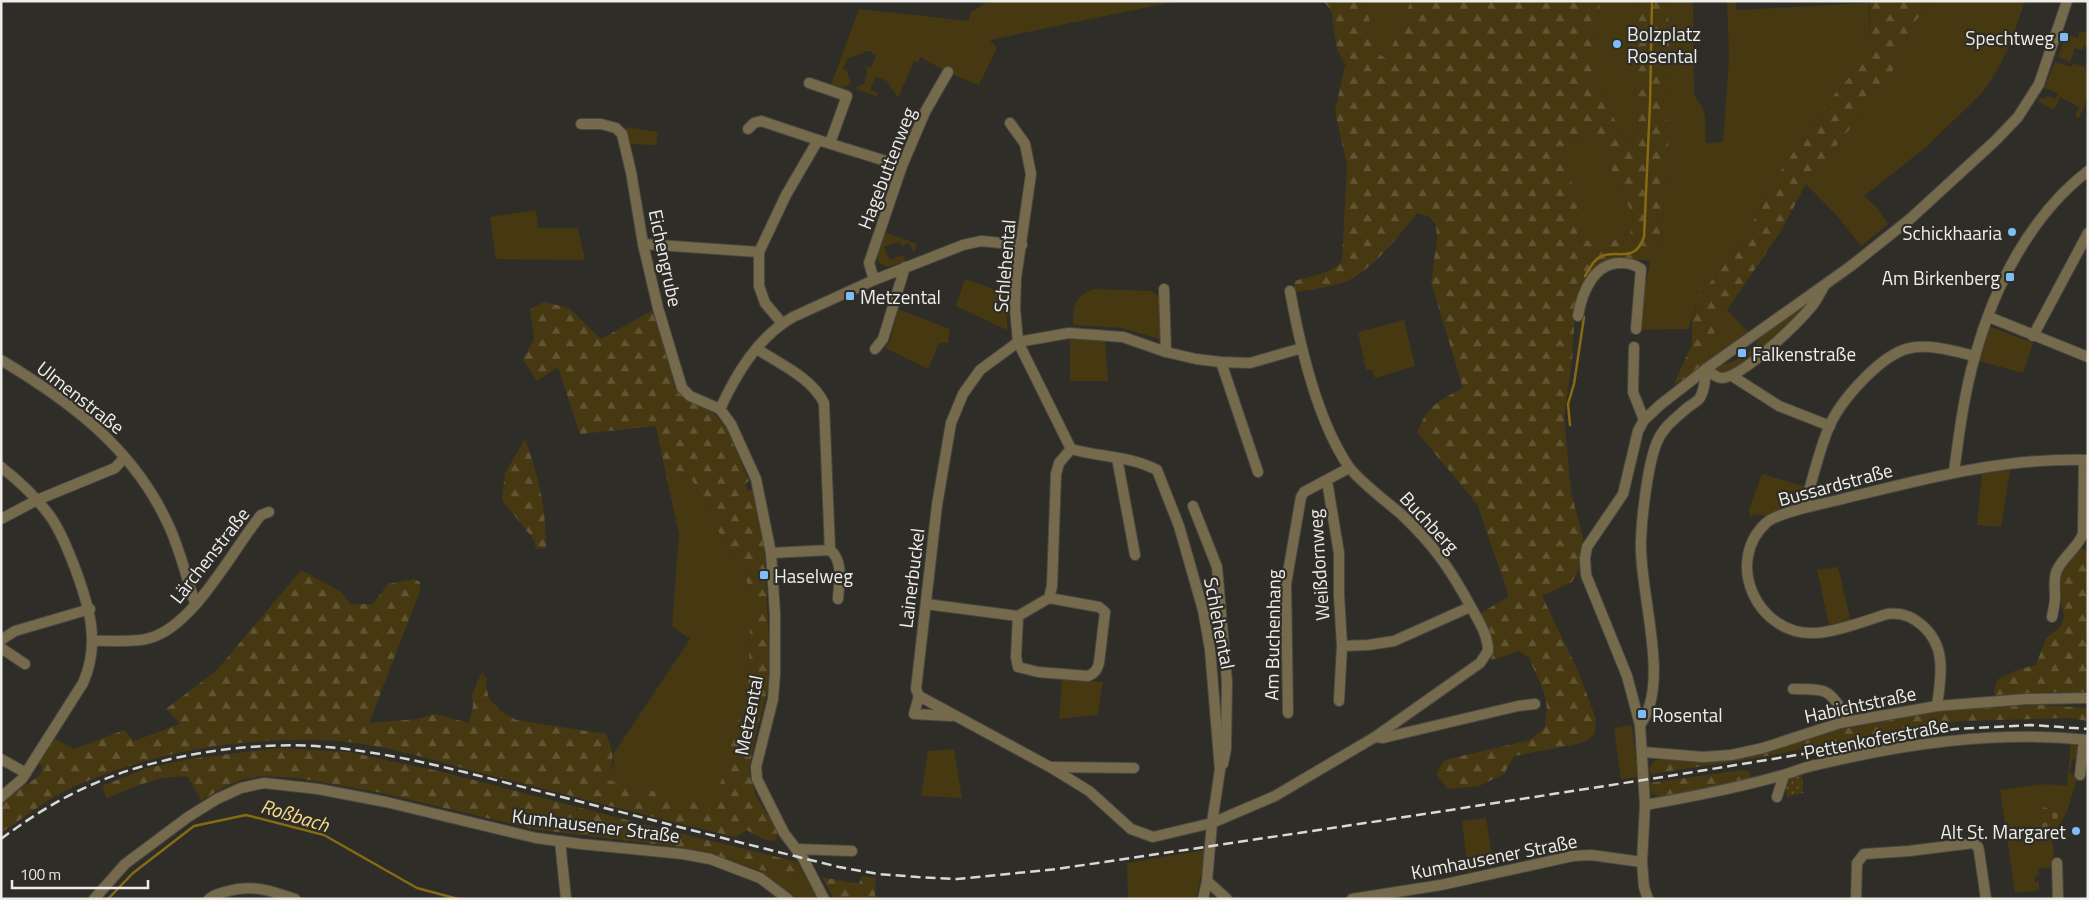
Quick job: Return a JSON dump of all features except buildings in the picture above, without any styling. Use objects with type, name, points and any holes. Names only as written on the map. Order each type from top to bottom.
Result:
[{"type":"street","points":[[1648,899],[1644,887],[1642,862],[1645,805],[1640,725],[1625,669],[1586,575],[1585,558],[1587,547],[1623,494],[1638,432],[1644,420],[1660,404],[1910,220],[1995,141],[2018,116],[2039,84],[2067,1]]},
{"type":"street","name":"Hagebuttenweg","points":[[874,280],[869,263],[902,166],[925,112],[948,72]]},
{"type":"street","points":[[809,83],[847,96],[830,143]]},
{"type":"street","points":[[748,128],[754,123],[762,121],[902,166]]},
{"type":"street","name":"Schlehental","points":[[1010,123],[1025,144],[1032,174],[1016,278],[1015,308],[1018,342],[1071,449],[1093,456],[1117,458],[1139,463],[1157,470],[1180,526],[1203,610],[1210,649],[1220,770]]},
{"type":"street","name":"Eichengrube","points":[[581,124],[600,124],[616,128],[622,134],[658,308],[682,388],[690,396],[720,409]]},
{"type":"street","points":[[782,323],[765,302],[759,286],[759,252],[786,195],[818,140]]},
{"type":"street","points":[[1954,472],[1962,413],[1975,356],[1988,317],[2006,275],[2027,240],[2057,200],[2088,171]]},
{"type":"street","points":[[2033,336],[2088,233]]},
{"type":"street","points":[[720,409],[731,385],[745,362],[782,323],[874,280],[948,250],[981,241],[1022,245]]},
{"type":"street","points":[[644,244],[759,252]]},
{"type":"street","points":[[1578,316],[1586,290],[1601,269],[1611,264],[1629,264],[1641,269],[1636,329]]},
{"type":"street","points":[[875,349],[883,339],[905,267]]},
{"type":"street","points":[[1706,369],[1715,377],[1723,378],[1743,370],[1808,311],[1825,284]]},
{"type":"street","points":[[1164,289],[1166,352]]},
{"type":"street","name":"Buchberg","points":[[1212,823],[1275,796],[1375,737],[1486,657],[1488,643],[1450,570],[1430,544],[1349,468],[1324,421],[1296,328],[1290,291]]},
{"type":"street","points":[[1988,317],[2088,357]]},
{"type":"street","points":[[1018,342],[1069,333],[1094,333],[1123,336],[1166,352],[1196,359],[1250,363],[1302,348]]},
{"type":"street","name":"Lainerbuckel","points":[[954,716],[914,714],[919,696],[916,689],[937,505],[950,423],[963,394],[980,370],[1018,342]]},
{"type":"street","points":[[1634,347],[1633,392],[1644,420]]},
{"type":"street","points":[[1804,508],[1830,426],[1844,404],[1864,380],[1887,359],[1898,352],[1910,348],[1950,350],[1975,356]]},
{"type":"street","points":[[757,349],[810,384],[819,392],[824,403],[830,550]]},
{"type":"street","name":"Ulmenstraße","points":[[1,360],[42,385],[87,419],[119,449],[155,499],[168,523],[176,541],[196,603]]},
{"type":"street","points":[[1221,362],[1258,472]]},
{"type":"street","points":[[1640,725],[1647,716],[1654,673],[1647,600],[1641,571],[1642,522],[1650,472],[1657,442],[1664,429],[1700,398],[1706,369]]},
{"type":"street","points":[[1732,376],[1778,406],[1830,426]]},
{"type":"street","name":"Metzental","points":[[720,409],[730,424],[756,479],[771,553],[775,674],[773,699],[756,767],[757,779],[784,833],[796,849],[824,899]]},
{"type":"street","points":[[1049,598],[1052,586],[1056,474],[1059,463],[1071,449]]},
{"type":"street","points":[[1,519],[37,500],[115,468],[124,458]]},
{"type":"street","points":[[1117,458],[1135,555]]},
{"type":"street","points":[[2052,617],[2056,571],[2079,544],[2083,534],[2086,460]]},
{"type":"street","name":"Bussardstraße","points":[[1937,706],[1941,679],[1940,657],[1927,630],[1910,616],[1898,612],[1814,633],[1792,629],[1772,620],[1760,608],[1750,586],[1748,567],[1750,544],[1757,533],[1770,520],[1804,508],[1954,472],[2022,462],[2086,460]]},
{"type":"street","points":[[1,467],[37,500],[66,545],[90,609],[93,641],[89,667],[83,683],[26,773],[17,784],[1,797]]},
{"type":"street","name":"Am Buchenhang","points":[[1288,713],[1286,584],[1301,497],[1304,492],[1349,468]]},
{"type":"street","name":"Weißdornweg","points":[[1327,481],[1339,553],[1339,613],[1342,646],[1339,701]]},
{"type":"street","name":"Schlehental","points":[[1193,506],[1217,568],[1226,667],[1227,706],[1226,749],[1220,770],[1212,823],[1207,881],[1203,899]]},
{"type":"street","name":"Lärchenstraße","points":[[93,641],[148,639],[173,626],[216,579],[255,522],[261,515],[269,512]]},
{"type":"street","points":[[771,553],[830,550],[837,556],[839,562],[838,600]]},
{"type":"street","points":[[926,604],[1018,616],[1049,598],[1099,607],[1105,612],[1098,670],[1088,676],[1038,672],[1018,667],[1016,658],[1018,616]]},
{"type":"street","name":"Weißdornweg","points":[[1342,646],[1394,641],[1470,606]]},
{"type":"street","points":[[1,640],[16,632],[90,609]]},
{"type":"street","points":[[1,648],[25,664]]},
{"type":"street","points":[[1793,690],[1818,689],[1826,691],[1850,721]]},
{"type":"street","points":[[919,696],[1050,767],[1089,791],[1126,825],[1142,835],[1153,837],[1212,823]]},
{"type":"street","name":"Habichtstraße","points":[[1643,752],[1703,757],[1731,755],[1763,748],[1850,721],[1937,706],[2027,699],[2088,698]]},
{"type":"street","name":"Buchberg","points":[[1375,737],[1383,738],[1518,706],[1535,704]]},
{"type":"street","name":"Pettenkoferstraße","points":[[1645,805],[1713,792],[1784,775],[1814,765],[1959,740],[2040,736],[2086,740]]},
{"type":"street","points":[[2080,775],[2086,740]]},
{"type":"street","points":[[1,759],[26,773]]},
{"type":"street","points":[[1050,767],[1134,768]]},
{"type":"street","points":[[1777,797],[1784,775]]},
{"type":"street","name":"Kumhausener Straße","points":[[94,899],[125,864],[217,799],[241,788],[264,783],[333,792],[386,802],[516,834],[560,841],[683,854],[710,859],[760,878],[788,899]]},
{"type":"street","points":[[560,841],[566,899]]},
{"type":"street","points":[[1856,899],[1857,862],[1864,854],[1909,852],[1973,843],[1978,847],[1979,851],[1986,899]]},
{"type":"street","points":[[796,849],[852,851]]},
{"type":"street","name":"Kumhausener Straße","points":[[1352,899],[1394,896],[1573,856],[1591,855],[1642,862]]},
{"type":"street","points":[[2057,863],[2058,899]]},
{"type":"street","points":[[1207,881],[1228,899]]},
{"type":"street","points":[[209,899],[225,892],[252,887],[265,888],[295,899]]},
{"type":"green space","points":[[988,1],[1177,1],[990,40],[997,48],[979,85],[951,74],[920,57],[918,63],[914,61],[898,98],[887,81],[876,77],[870,89],[877,93],[877,97],[855,88],[864,84],[867,74],[866,66],[871,68],[876,56],[871,51],[865,51],[848,58],[843,69],[847,71],[851,84],[840,88],[831,85],[859,9],[969,21],[970,13]]},
{"type":"green space","points":[[1323,1],[1364,1],[1379,54],[1385,58],[1392,47],[1410,1],[1600,1],[1596,38],[1593,43],[1596,47],[1595,78],[1624,139],[1632,144],[1637,118],[1634,79],[1640,1],[1668,1],[1669,50],[1664,94],[1669,133],[1661,240],[1650,261],[1627,259],[1604,263],[1575,314],[1572,360],[1564,418],[1571,492],[1584,542],[1584,560],[1572,582],[1542,596],[1578,671],[1596,719],[1595,734],[1583,743],[1514,756],[1504,774],[1479,786],[1448,789],[1436,774],[1444,760],[1530,740],[1545,727],[1547,708],[1544,692],[1529,658],[1519,651],[1491,661],[1493,643],[1481,613],[1509,596],[1477,504],[1417,432],[1430,409],[1463,388],[1431,282],[1437,239],[1436,224],[1428,216],[1417,213],[1385,251],[1357,276],[1335,285],[1293,292],[1295,281],[1326,272],[1342,261],[1347,165],[1335,112],[1345,65],[1337,49],[1331,10]],"holes":[[[1564,136],[1590,137],[1600,146],[1634,218],[1629,239],[1577,241],[1577,201],[1565,159]]]},
{"type":"green space","points":[[1364,1],[1410,1],[1392,47],[1385,58],[1379,54]]},
{"type":"green space","points":[[1600,1],[1640,1],[1634,79],[1637,118],[1632,144],[1624,139],[1595,78],[1593,43],[1596,38]]},
{"type":"green space","points":[[1668,1],[1693,1],[1694,95],[1703,108],[1706,143],[1723,142],[1729,58],[1727,1],[1736,1],[1737,10],[1869,3],[1869,55],[1837,91],[1796,147],[1773,183],[1748,232],[1700,296],[1688,329],[1638,330],[1644,282],[1647,279],[1650,261],[1661,240],[1669,133],[1664,94],[1669,50]]},
{"type":"green space","points":[[1870,1],[1931,1],[1912,26],[1897,63],[1886,83],[1806,184],[1781,231],[1727,310],[1713,336],[1706,363],[1694,375],[1674,384],[1692,344],[1692,321],[1700,296],[1748,232],[1773,183],[1796,147],[1837,91],[1869,55]]},
{"type":"green space","points":[[1931,1],[2025,1],[2010,45],[1983,92],[1925,148],[1864,196],[1877,208],[1888,224],[1861,246],[1839,218],[1806,184],[1886,83],[1897,63],[1912,26]]},
{"type":"green space","points":[[2080,31],[2088,33],[2088,47],[2084,45],[2082,50],[2075,48],[2070,62],[2058,57],[2066,34],[2078,38]]},
{"type":"green space","points":[[2088,61],[2088,97],[2079,118],[2075,116],[2079,107],[2060,97],[2054,110],[2038,101],[2041,97],[2045,99],[2047,96],[2055,99],[2058,93],[2044,88],[2055,62],[2071,67],[2073,63],[2085,67]]},
{"type":"green space","points":[[625,127],[658,132],[656,145],[629,144]]},
{"type":"green space","points":[[1564,136],[1590,137],[1600,146],[1634,218],[1630,239],[1577,241],[1577,201],[1565,159]]},
{"type":"green space","points":[[536,210],[538,228],[578,228],[585,260],[496,259],[490,217]]},
{"type":"green space","points":[[884,232],[917,244],[914,253],[909,243],[902,246],[899,241],[884,247],[890,260],[903,255],[906,261],[888,267],[879,263],[877,255]]},
{"type":"green space","points":[[965,279],[1007,294],[1007,330],[956,306]]},
{"type":"green space","points":[[1093,289],[1151,291],[1161,298],[1162,340],[1122,328],[1074,325],[1076,302],[1082,295]]},
{"type":"green space","points":[[1814,297],[1784,330],[1749,359],[1724,375],[1715,370],[1721,364],[1732,362],[1744,355],[1760,337]]},
{"type":"green space","points":[[544,302],[569,308],[601,339],[653,310],[676,390],[686,399],[715,414],[727,429],[749,481],[745,484],[748,491],[753,489],[763,531],[766,574],[763,575],[763,581],[766,581],[770,664],[768,689],[749,769],[756,796],[778,831],[776,840],[764,839],[747,830],[735,837],[376,746],[339,741],[305,740],[237,743],[169,755],[136,764],[104,774],[73,787],[36,808],[1,833],[1,802],[39,776],[43,767],[38,763],[53,738],[74,749],[124,730],[134,741],[180,724],[166,709],[217,670],[301,570],[340,591],[351,604],[373,604],[388,584],[414,579],[420,582],[420,591],[369,723],[417,719],[435,714],[469,723],[473,706],[472,695],[482,672],[487,679],[486,687],[489,698],[501,711],[516,720],[606,734],[613,757],[608,780],[710,805],[722,779],[731,727],[739,719],[748,692],[750,629],[753,603],[746,580],[747,568],[729,552],[690,476],[667,480],[656,426],[580,434],[558,367],[537,381],[523,359],[534,339],[530,309]]},
{"type":"green space","points":[[898,309],[950,329],[948,343],[939,343],[928,369],[885,348],[890,342]]},
{"type":"green space","points":[[1727,310],[1749,333],[1706,363],[1713,336]]},
{"type":"green space","points":[[1404,320],[1415,366],[1375,378],[1371,369],[1366,370],[1358,332]]},
{"type":"green space","points":[[1991,327],[2033,343],[2023,373],[1979,361]]},
{"type":"green space","points":[[1070,339],[1105,339],[1108,381],[1070,381]]},
{"type":"green space","points":[[525,439],[541,493],[545,519],[546,548],[536,549],[534,540],[502,500],[505,473]]},
{"type":"green space","points":[[2010,470],[2001,527],[1977,525],[1982,473]]},
{"type":"green space","points":[[1762,474],[1807,487],[1801,504],[1767,516],[1753,514],[1752,518],[1749,509]]},
{"type":"green space","points":[[690,476],[729,552],[747,568],[746,580],[753,603],[750,629],[748,692],[739,719],[731,727],[722,779],[710,806],[607,780],[614,763],[614,753],[690,639],[672,626],[679,534],[667,480]]},
{"type":"green space","points":[[2080,548],[2088,551],[2088,694],[2059,692],[1996,695],[1994,692],[1997,680],[2017,670],[2036,665],[2046,638],[2060,627],[2064,617],[2058,584],[2063,567]]},
{"type":"green space","points":[[1838,567],[1851,622],[1829,625],[1817,570]]},
{"type":"green space","points":[[1062,679],[1103,682],[1098,715],[1059,719]]},
{"type":"green space","points":[[2040,705],[2088,708],[2088,721],[2068,718],[1962,721],[1907,728],[1751,759],[1650,774],[1649,768],[1654,761],[1663,759],[1691,762],[1723,761],[1745,757],[1833,731],[1922,714],[1973,708]]},
{"type":"green space","points":[[1632,725],[1638,777],[1621,779],[1614,728]]},
{"type":"green space","points":[[2071,744],[2079,746],[2078,759],[2072,759],[2070,773],[2078,775],[2067,812],[2042,807],[2036,837],[2052,840],[2054,852],[2051,868],[2038,868],[2039,876],[2035,877],[2035,882],[2039,882],[2039,890],[2015,893],[2000,790],[2046,784],[2067,786]]},
{"type":"green space","points":[[279,748],[348,752],[443,772],[797,862],[803,872],[780,874],[678,847],[533,829],[382,793],[298,778],[264,776],[244,779],[224,787],[201,801],[188,777],[157,780],[107,798],[102,786],[147,768],[189,759]]},
{"type":"green space","points":[[954,749],[962,798],[921,796],[928,751]]},
{"type":"green space","points":[[1742,770],[1750,772],[1751,777],[1749,780],[1661,796],[1654,795],[1649,790],[1649,783]]},
{"type":"green space","points":[[1802,773],[1803,793],[1787,797],[1785,781]]},
{"type":"green space","points":[[2042,807],[2067,812],[2052,840],[2035,837]]},
{"type":"green space","points":[[1486,818],[1493,862],[1468,873],[1462,821]]},
{"type":"green space","points":[[1205,850],[1204,875],[1201,876],[1196,899],[1128,899],[1127,863]]},
{"type":"green space","points":[[752,868],[780,874],[803,872],[821,899],[795,899],[762,873]]},
{"type":"green space","points":[[862,876],[876,878],[875,899],[834,899],[822,877],[859,884]]},
{"type":"waterway","points":[[1585,276],[1598,258],[1635,251],[1640,246],[1644,237],[1652,1]]},
{"type":"waterway","points":[[1570,425],[1568,404],[1574,384],[1584,317]]},
{"type":"waterway","name":"Roßbach","points":[[108,899],[133,873],[194,826],[246,815],[324,835],[417,888],[458,899]]},
{"type":"railway","points":[[1,839],[33,816],[67,796],[117,774],[145,765],[207,752],[238,748],[299,745],[356,750],[443,767],[839,867],[878,874],[957,879],[1057,869],[1379,821],[1955,729],[2031,725],[2088,729]]},
{"type":"place","name":"Spechtweg","points":[[2064,37]]},
{"type":"place","name":"Bolzplatz Rosental","points":[[1617,44]]},
{"type":"place","name":"Schickhaaria","points":[[2012,232]]},
{"type":"place","name":"Am Birkenberg","points":[[2010,277]]},
{"type":"place","name":"Metzental","points":[[850,296]]},
{"type":"place","name":"Falkenstraße","points":[[1742,353]]},
{"type":"place","name":"Haselweg","points":[[764,575]]},
{"type":"place","name":"Rosental","points":[[1642,714]]},
{"type":"place","name":"Alt St. Margaret","points":[[2076,831]]}]
